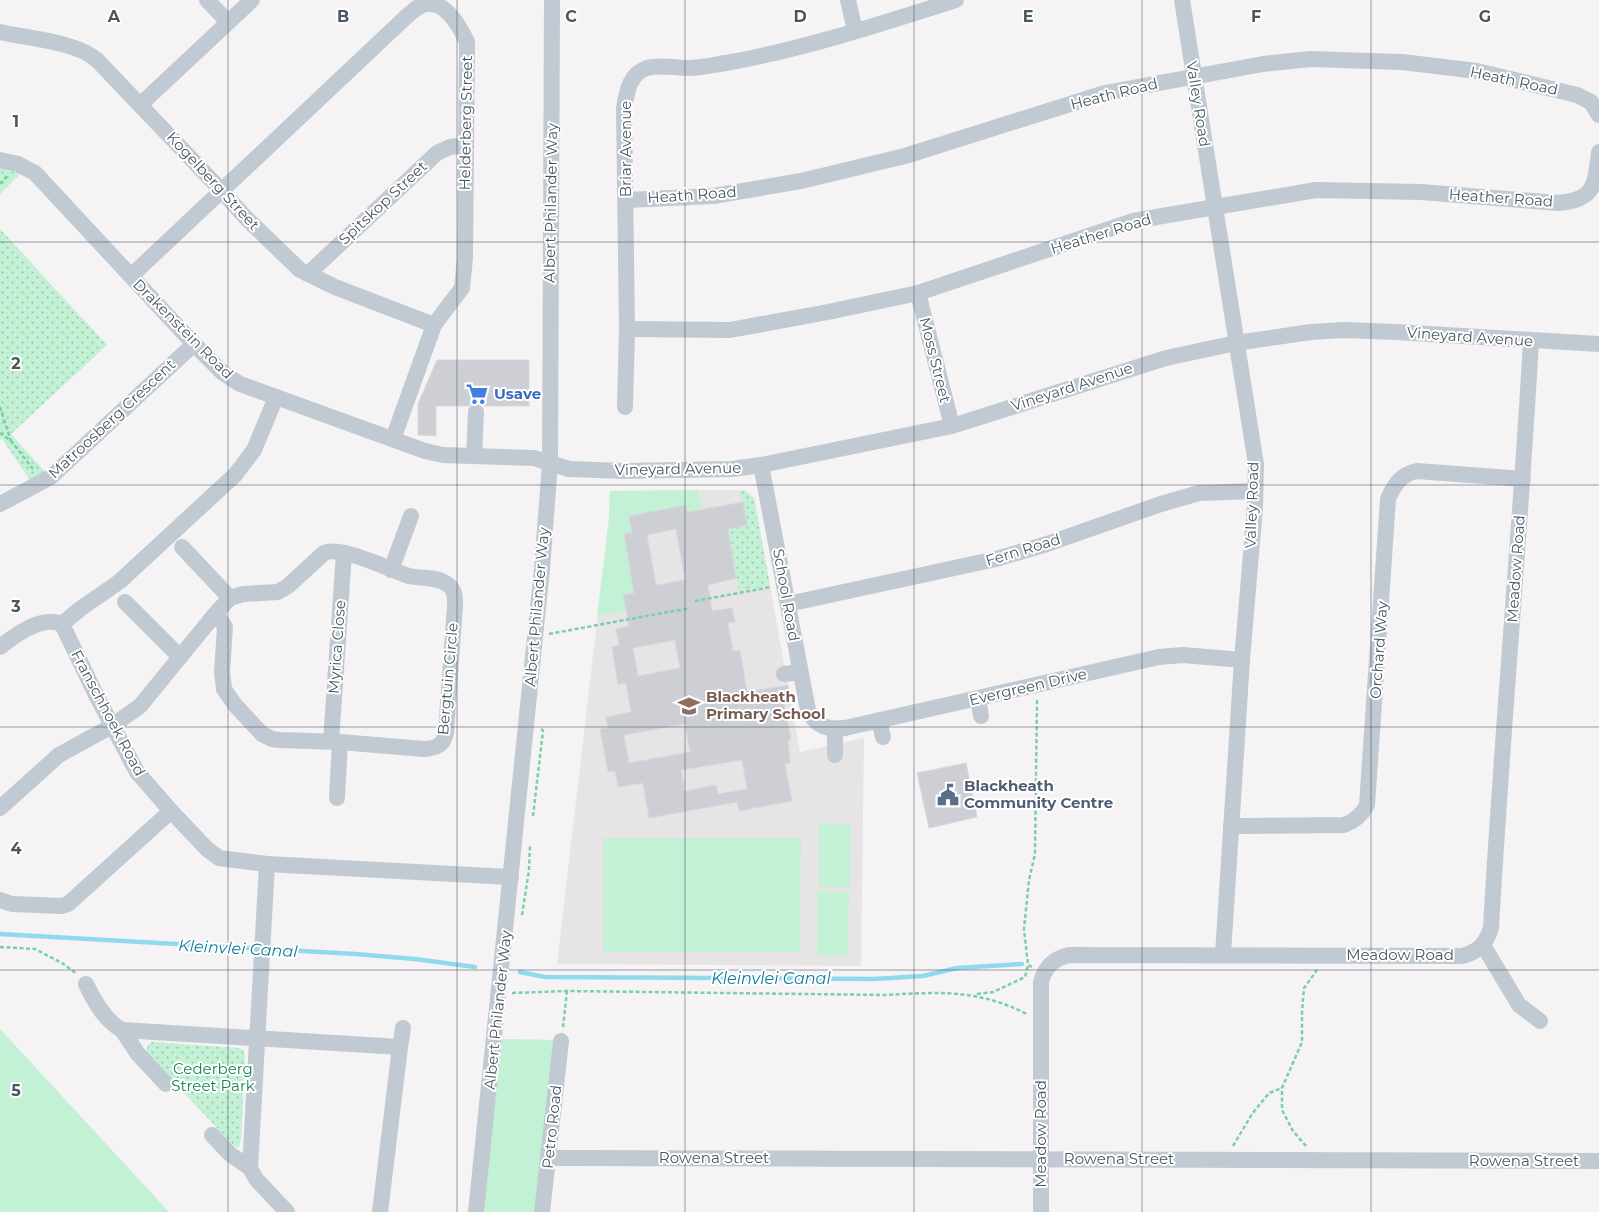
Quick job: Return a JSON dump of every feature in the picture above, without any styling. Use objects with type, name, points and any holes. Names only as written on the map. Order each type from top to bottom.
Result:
[{"type":"street","points":[[207,0],[228,22]]},
{"type":"street","points":[[140,105],[252,0]]},
{"type":"street","name":"Albert Philander Way","points":[[476,1212],[506,988],[504,954],[542,569],[550,463],[552,0]]},
{"type":"street","points":[[848,0],[854,31]]},
{"type":"street","name":"Briar Avenue","points":[[625,407],[626,200],[624,108],[627,86],[634,76],[646,68],[658,66],[689,68],[784,51],[956,0]]},
{"type":"street","name":"Valley Road","points":[[1182,0],[1256,464],[1223,954]]},
{"type":"street","name":"Helderberg Street","points":[[130,276],[406,17],[426,4],[443,8],[455,20],[467,42],[465,258],[463,284],[434,325],[392,439]]},
{"type":"street","name":"Kogelberg Street","points":[[0,32],[87,52],[97,60],[246,218],[300,270],[335,287],[434,325]]},
{"type":"street","name":"Heath Road","points":[[626,200],[713,196],[801,182],[905,156],[1105,94],[1193,76],[1264,64],[1310,59],[1402,62],[1477,71],[1576,95],[1591,102],[1599,115]]},
{"type":"street","name":"Spitskop Street","points":[[308,274],[437,153],[450,147],[466,145]]},
{"type":"street","name":"Heather Road","points":[[626,329],[730,330],[828,312],[918,293],[1134,221],[1316,190],[1421,192],[1558,203],[1573,202],[1582,198],[1588,192],[1596,176],[1599,152]]},
{"type":"street","name":"Drakenstein Road","points":[[0,160],[18,164],[35,173],[194,344],[232,379],[276,397],[435,453],[534,458],[550,463]]},
{"type":"street","name":"Moss Street","points":[[918,293],[952,426]]},
{"type":"street","name":"Vineyard Avenue","points":[[550,463],[568,468],[624,471],[732,469],[761,465],[952,426],[1166,358],[1236,343],[1311,332],[1344,330],[1599,344]]},
{"type":"street","name":"Meadow Road","points":[[1041,1212],[1041,982],[1043,972],[1056,960],[1069,955],[1462,956],[1475,952],[1489,936],[1532,341]]},
{"type":"street","name":"Matroosberg Crescent","points":[[0,504],[43,482],[61,468],[194,344]]},
{"type":"street","points":[[0,647],[43,622],[56,621],[62,624],[119,582],[235,475],[254,450],[276,397]]},
{"type":"street","points":[[474,456],[476,412]]},
{"type":"street","name":"School Road","points":[[761,465],[788,604],[792,673],[808,710],[817,723]]},
{"type":"street","name":"Orchard Way","points":[[1231,826],[1344,825],[1353,822],[1360,816],[1367,805],[1388,499],[1394,486],[1409,472],[1417,470],[1523,479]]},
{"type":"street","name":"Fern Road","points":[[788,604],[996,559],[1047,544],[1199,493],[1255,491]]},
{"type":"street","points":[[391,570],[411,516]]},
{"type":"street","points":[[182,548],[230,598]]},
{"type":"street","points":[[0,808],[59,755],[112,726],[143,703],[230,598],[243,594],[278,592],[288,586],[324,553],[331,551],[344,552]]},
{"type":"street","name":"Bergtuin Circle","points":[[216,613],[225,627],[222,684],[226,694],[266,737],[285,740],[336,741],[430,749],[439,746],[445,737],[454,592],[443,581],[413,577],[344,552]]},
{"type":"street","name":"Myrica Close","points":[[337,798],[336,741],[344,552]]},
{"type":"street","points":[[125,602],[180,657]]},
{"type":"street","name":"Franschhoek Road","points":[[62,624],[74,652],[137,772],[207,850],[219,858],[267,864],[511,877]]},
{"type":"street","name":"Evergreen Drive","points":[[817,723],[829,729],[835,729],[1172,656],[1242,660]]},
{"type":"street","points":[[978,698],[982,716]]},
{"type":"street","points":[[879,720],[883,737]]},
{"type":"street","points":[[835,729],[835,755]]},
{"type":"street","points":[[0,900],[12,904],[61,906],[68,904],[170,811]]},
{"type":"street","points":[[250,1168],[267,864]]},
{"type":"street","points":[[1483,945],[1519,1005],[1540,1021]]},
{"type":"street","points":[[86,984],[91,996],[105,1015],[122,1030],[138,1054],[166,1084]]},
{"type":"street","points":[[380,1212],[403,1028]]},
{"type":"street","points":[[122,1030],[400,1047]]},
{"type":"street","name":"Petro Road","points":[[542,1212],[561,1041]]},
{"type":"street","points":[[212,1135],[230,1154],[250,1168],[256,1179],[287,1212]]},
{"type":"street","name":"Rowena Street","points":[[549,1158],[1599,1161]]},
{"type":"path","points":[[0,407],[11,441]]},
{"type":"path","points":[[0,433],[11,441],[43,482]]},
{"type":"path","points":[[694,601],[784,585]]},
{"type":"path","points":[[548,634],[690,608]]},
{"type":"path","points":[[975,995],[993,992],[1025,977],[1028,965],[1024,929],[1029,880],[1035,854],[1037,699],[1034,685]]},
{"type":"path","points":[[0,947],[35,949],[45,953],[74,971],[86,984]]},
{"type":"path","points":[[1311,1160],[1311,1152],[1292,1131],[1282,1110],[1282,1088],[1302,1042],[1304,988],[1328,955]]},
{"type":"path","points":[[1028,965],[1043,972]]},
{"type":"path","points":[[506,988],[567,991],[885,995],[931,992],[975,995],[1004,1002],[1040,1020]]},
{"type":"path","points":[[561,1041],[567,991]]},
{"type":"path","points":[[1229,1160],[1231,1150],[1252,1114],[1269,1093],[1282,1088]]},
{"type":"shaded area","name":"Blackheath Primary School","points":[[744,490],[754,498],[800,752],[864,738],[861,966],[557,964],[609,519],[610,491]]},
{"type":"green space","points":[[0,165],[22,172],[0,194]]},
{"type":"green space","points":[[0,229],[107,345],[11,434],[49,476],[34,486],[2,439],[0,440]]},
{"type":"green space","points":[[698,490],[704,521],[689,522],[686,505],[629,516],[632,532],[624,534],[634,590],[637,590],[626,611],[597,616],[609,519],[610,491]]},
{"type":"green space","points":[[740,490],[744,490],[754,498],[770,585],[739,591],[728,529],[747,525]]},
{"type":"green space","points":[[819,823],[851,824],[850,887],[819,887]]},
{"type":"green space","points":[[603,838],[801,838],[800,952],[603,952]]},
{"type":"green space","points":[[817,891],[849,892],[848,955],[817,955]]},
{"type":"green space","points":[[0,1029],[169,1212],[0,1212]]},
{"type":"green space","points":[[502,1039],[557,1040],[537,1212],[483,1212]]},
{"type":"green space","name":"Cederberg Street Park","points":[[152,1042],[239,1048],[243,1050],[245,1054],[241,1140],[239,1147],[233,1145],[146,1052],[148,1045]]},
{"type":"building","points":[[437,360],[529,360],[529,406],[484,406],[476,402],[468,406],[436,406],[436,436],[418,435],[418,404]]},
{"type":"building","points":[[743,502],[747,525],[728,529],[736,578],[708,585],[712,611],[732,608],[735,622],[728,623],[733,651],[740,650],[747,692],[788,685],[791,702],[784,703],[791,740],[788,741],[790,763],[785,764],[792,801],[739,811],[737,802],[649,818],[643,783],[618,787],[615,771],[608,772],[600,729],[608,728],[606,717],[631,712],[626,683],[618,685],[612,647],[619,645],[616,629],[629,626],[623,595],[634,593],[624,534],[632,532],[629,516],[686,505],[688,512]],"holes":[[[676,529],[685,580],[656,585],[647,535]],[[675,640],[680,668],[638,676],[633,648]],[[685,724],[690,752],[629,763],[624,735]],[[742,760],[747,789],[718,794],[716,785],[685,791],[681,770]]]},
{"type":"building","points":[[966,763],[977,817],[929,828],[917,773]]},
{"type":"waterway","name":"Kleinvlei Canal","points":[[0,934],[355,954],[475,967]]},
{"type":"waterway","name":"Kleinvlei Canal","points":[[520,972],[545,977],[874,979],[923,976],[957,968],[1022,964]]},
{"type":"place","name":"Usave","points":[[477,394]]},
{"type":"place","name":"Blackheath Primary School","points":[[689,706]]},
{"type":"place","name":"Blackheath Community Centre","points":[[948,795]]}]
